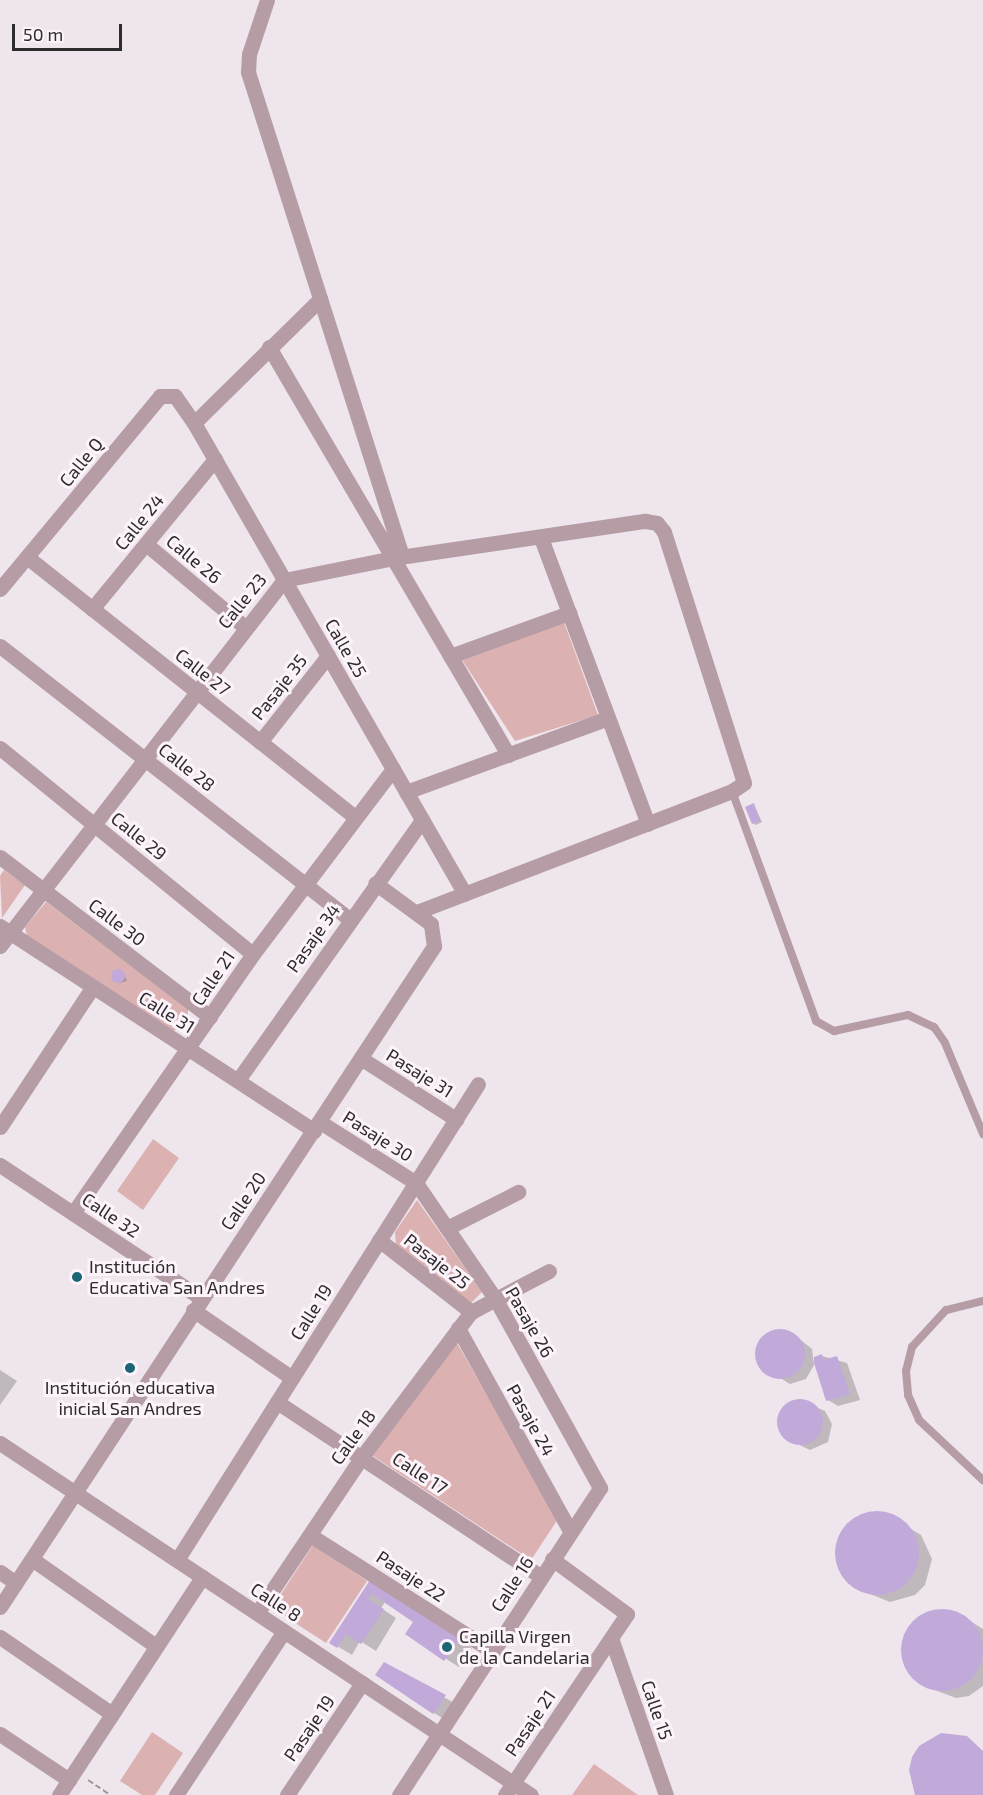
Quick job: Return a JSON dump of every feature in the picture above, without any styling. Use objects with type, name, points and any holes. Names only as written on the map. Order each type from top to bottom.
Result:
[{"type":"street","points":[[267,0],[249,54],[248,72],[320,299],[397,557]]},
{"type":"street","points":[[194,423],[320,299]]},
{"type":"street","points":[[269,347],[397,557],[450,656],[508,755]]},
{"type":"street","name":"Calle Q","points":[[0,589],[160,396],[175,396],[194,423]]},
{"type":"street","name":"Calle 25","points":[[194,423],[465,894]]},
{"type":"street","name":"Calle 24","points":[[92,609],[215,459]]},
{"type":"street","name":"Calle 23","points":[[0,946],[5,929],[41,888],[284,580],[397,557],[657,523],[664,532],[742,768],[744,783],[732,791]]},
{"type":"street","points":[[541,538],[648,824]]},
{"type":"street","name":"Calle 26","points":[[146,544],[245,627]]},
{"type":"street","name":"Calle 27","points":[[27,558],[355,817]]},
{"type":"street","points":[[450,656],[570,614]]},
{"type":"street","name":"Calle 28","points":[[0,646],[350,919]]},
{"type":"street","name":"Pasaje 35","points":[[260,742],[328,656]]},
{"type":"street","points":[[406,792],[608,718]]},
{"type":"street","name":"Calle 29","points":[[0,748],[253,954]]},
{"type":"street","name":"Calle 21","points":[[73,1214],[190,1049],[253,954],[393,769]]},
{"type":"street","points":[[375,883],[417,912],[732,791]]},
{"type":"street","name":"Pasaje 34","points":[[238,1080],[375,883],[422,820]]},
{"type":"street","name":"Calle 30","points":[[0,857],[210,1017]]},
{"type":"street","name":"Calle 20","points":[[0,1607],[197,1304],[362,1059],[434,946],[435,936],[431,924],[417,912]]},
{"type":"street","name":"Calle 31","points":[[5,929],[92,988],[317,1127]]},
{"type":"street","points":[[0,1127],[92,988]]},
{"type":"street","name":"Pasaje 31","points":[[362,1059],[456,1119]]},
{"type":"street","name":"Calle 19","points":[[177,1560],[478,1084]]},
{"type":"street","name":"Pasaje 30","points":[[317,1127],[416,1183]]},
{"type":"street","name":"Calle 32","points":[[0,1165],[73,1214],[197,1304],[292,1378]]},
{"type":"street","name":"Pasaje 26","points":[[416,1183],[496,1300],[600,1488]]},
{"type":"street","points":[[447,1228],[518,1192]]},
{"type":"street","name":"Pasaje 25","points":[[379,1240],[471,1312]]},
{"type":"street","name":"Calle 18","points":[[257,1613],[361,1458],[471,1312],[549,1271]]},
{"type":"street","name":"Pasaje 24","points":[[458,1328],[570,1531]]},
{"type":"street","name":"Calle 17","points":[[277,1402],[540,1576]]},
{"type":"street","name":"Calle 8","points":[[0,1443],[439,1733],[509,1789],[531,1795]]},
{"type":"street","name":"Calle 16","points":[[399,1795],[540,1576],[600,1488]]},
{"type":"street","name":"Pasaje 22","points":[[310,1534],[492,1651]]},
{"type":"street","name":"Pasaje 21","points":[[509,1789],[627,1614],[552,1558]]},
{"type":"street","points":[[32,1559],[156,1646]]},
{"type":"street","points":[[0,1572],[16,1583]]},
{"type":"street","points":[[59,1795],[202,1576]]},
{"type":"street","points":[[176,1795],[284,1631]]},
{"type":"street","points":[[0,1637],[112,1714]]},
{"type":"street","name":"Calle 15","points":[[611,1638],[666,1795]]},
{"type":"street","name":"Pasaje 19","points":[[287,1795],[362,1683]]},
{"type":"street","points":[[0,1734],[72,1775]]},
{"type":"lane","points":[[732,791],[816,1021],[834,1031],[908,1015],[934,1027],[945,1042],[983,1134]]},
{"type":"lane","points":[[983,1301],[946,1310],[939,1315],[912,1347],[906,1371],[908,1395],[919,1420],[983,1480]]},
{"type":"path","points":[[72,1775],[110,1795]]},
{"type":"shaded area","points":[[561,614],[598,715],[515,741],[457,652]]},
{"type":"shaded area","points":[[4,870],[25,885],[2,918],[0,876]]},
{"type":"shaded area","points":[[46,902],[188,1009],[188,1016],[178,1029],[171,1031],[27,936],[25,927]]},
{"type":"shaded area","points":[[153,1139],[179,1158],[143,1210],[117,1191]]},
{"type":"shaded area","points":[[417,1200],[482,1292],[470,1304],[396,1247],[395,1232]]},
{"type":"shaded area","points":[[452,1334],[558,1519],[531,1560],[373,1456]]},
{"type":"shaded area","points":[[313,1545],[367,1581],[326,1643],[272,1608]]},
{"type":"shaded area","points":[[152,1732],[183,1753],[155,1795],[142,1795],[120,1781]]},
{"type":"shaded area","points":[[594,1764],[638,1795],[572,1795]]},
{"type":"building","points":[[754,803],[760,821],[752,824],[745,807]]},
{"type":"building","points":[[115,969],[121,969],[125,976],[121,983],[115,983],[111,979],[111,973]]},
{"type":"building","points":[[775,1329],[785,1329],[798,1336],[805,1349],[805,1359],[798,1372],[785,1379],[775,1379],[766,1375],[759,1368],[755,1359],[755,1349],[759,1340],[766,1333]]},
{"type":"building","points":[[822,1354],[823,1360],[837,1356],[850,1394],[826,1401],[814,1363],[814,1357]]},
{"type":"building","points":[[800,1399],[816,1406],[823,1422],[816,1438],[800,1445],[784,1438],[777,1422],[784,1406]]},
{"type":"building","points":[[877,1511],[900,1518],[912,1530],[919,1553],[912,1576],[900,1588],[877,1595],[854,1588],[842,1576],[835,1553],[842,1530],[854,1518]]},
{"type":"building","points":[[370,1580],[459,1639],[444,1661],[405,1634],[413,1622],[372,1594],[368,1599],[384,1609],[361,1644],[346,1634],[337,1648],[329,1643]]},
{"type":"building","points":[[942,1609],[958,1613],[971,1621],[979,1634],[983,1650],[979,1666],[971,1679],[958,1687],[942,1691],[926,1687],[913,1679],[905,1666],[901,1650],[905,1634],[913,1621],[926,1613]]},
{"type":"building","points":[[384,1662],[446,1695],[433,1714],[375,1675]]},
{"type":"building","points":[[941,1733],[967,1736],[983,1751],[983,1795],[915,1795],[909,1770],[912,1757],[919,1746]]},
{"type":"place","name":"Institución Educativa San Andres","points":[[77,1277]]},
{"type":"place","name":"Institución educativa inicial San Andres","points":[[130,1368]]},
{"type":"place","name":"Capilla Virgen de la Candelaria","points":[[447,1647]]}]
